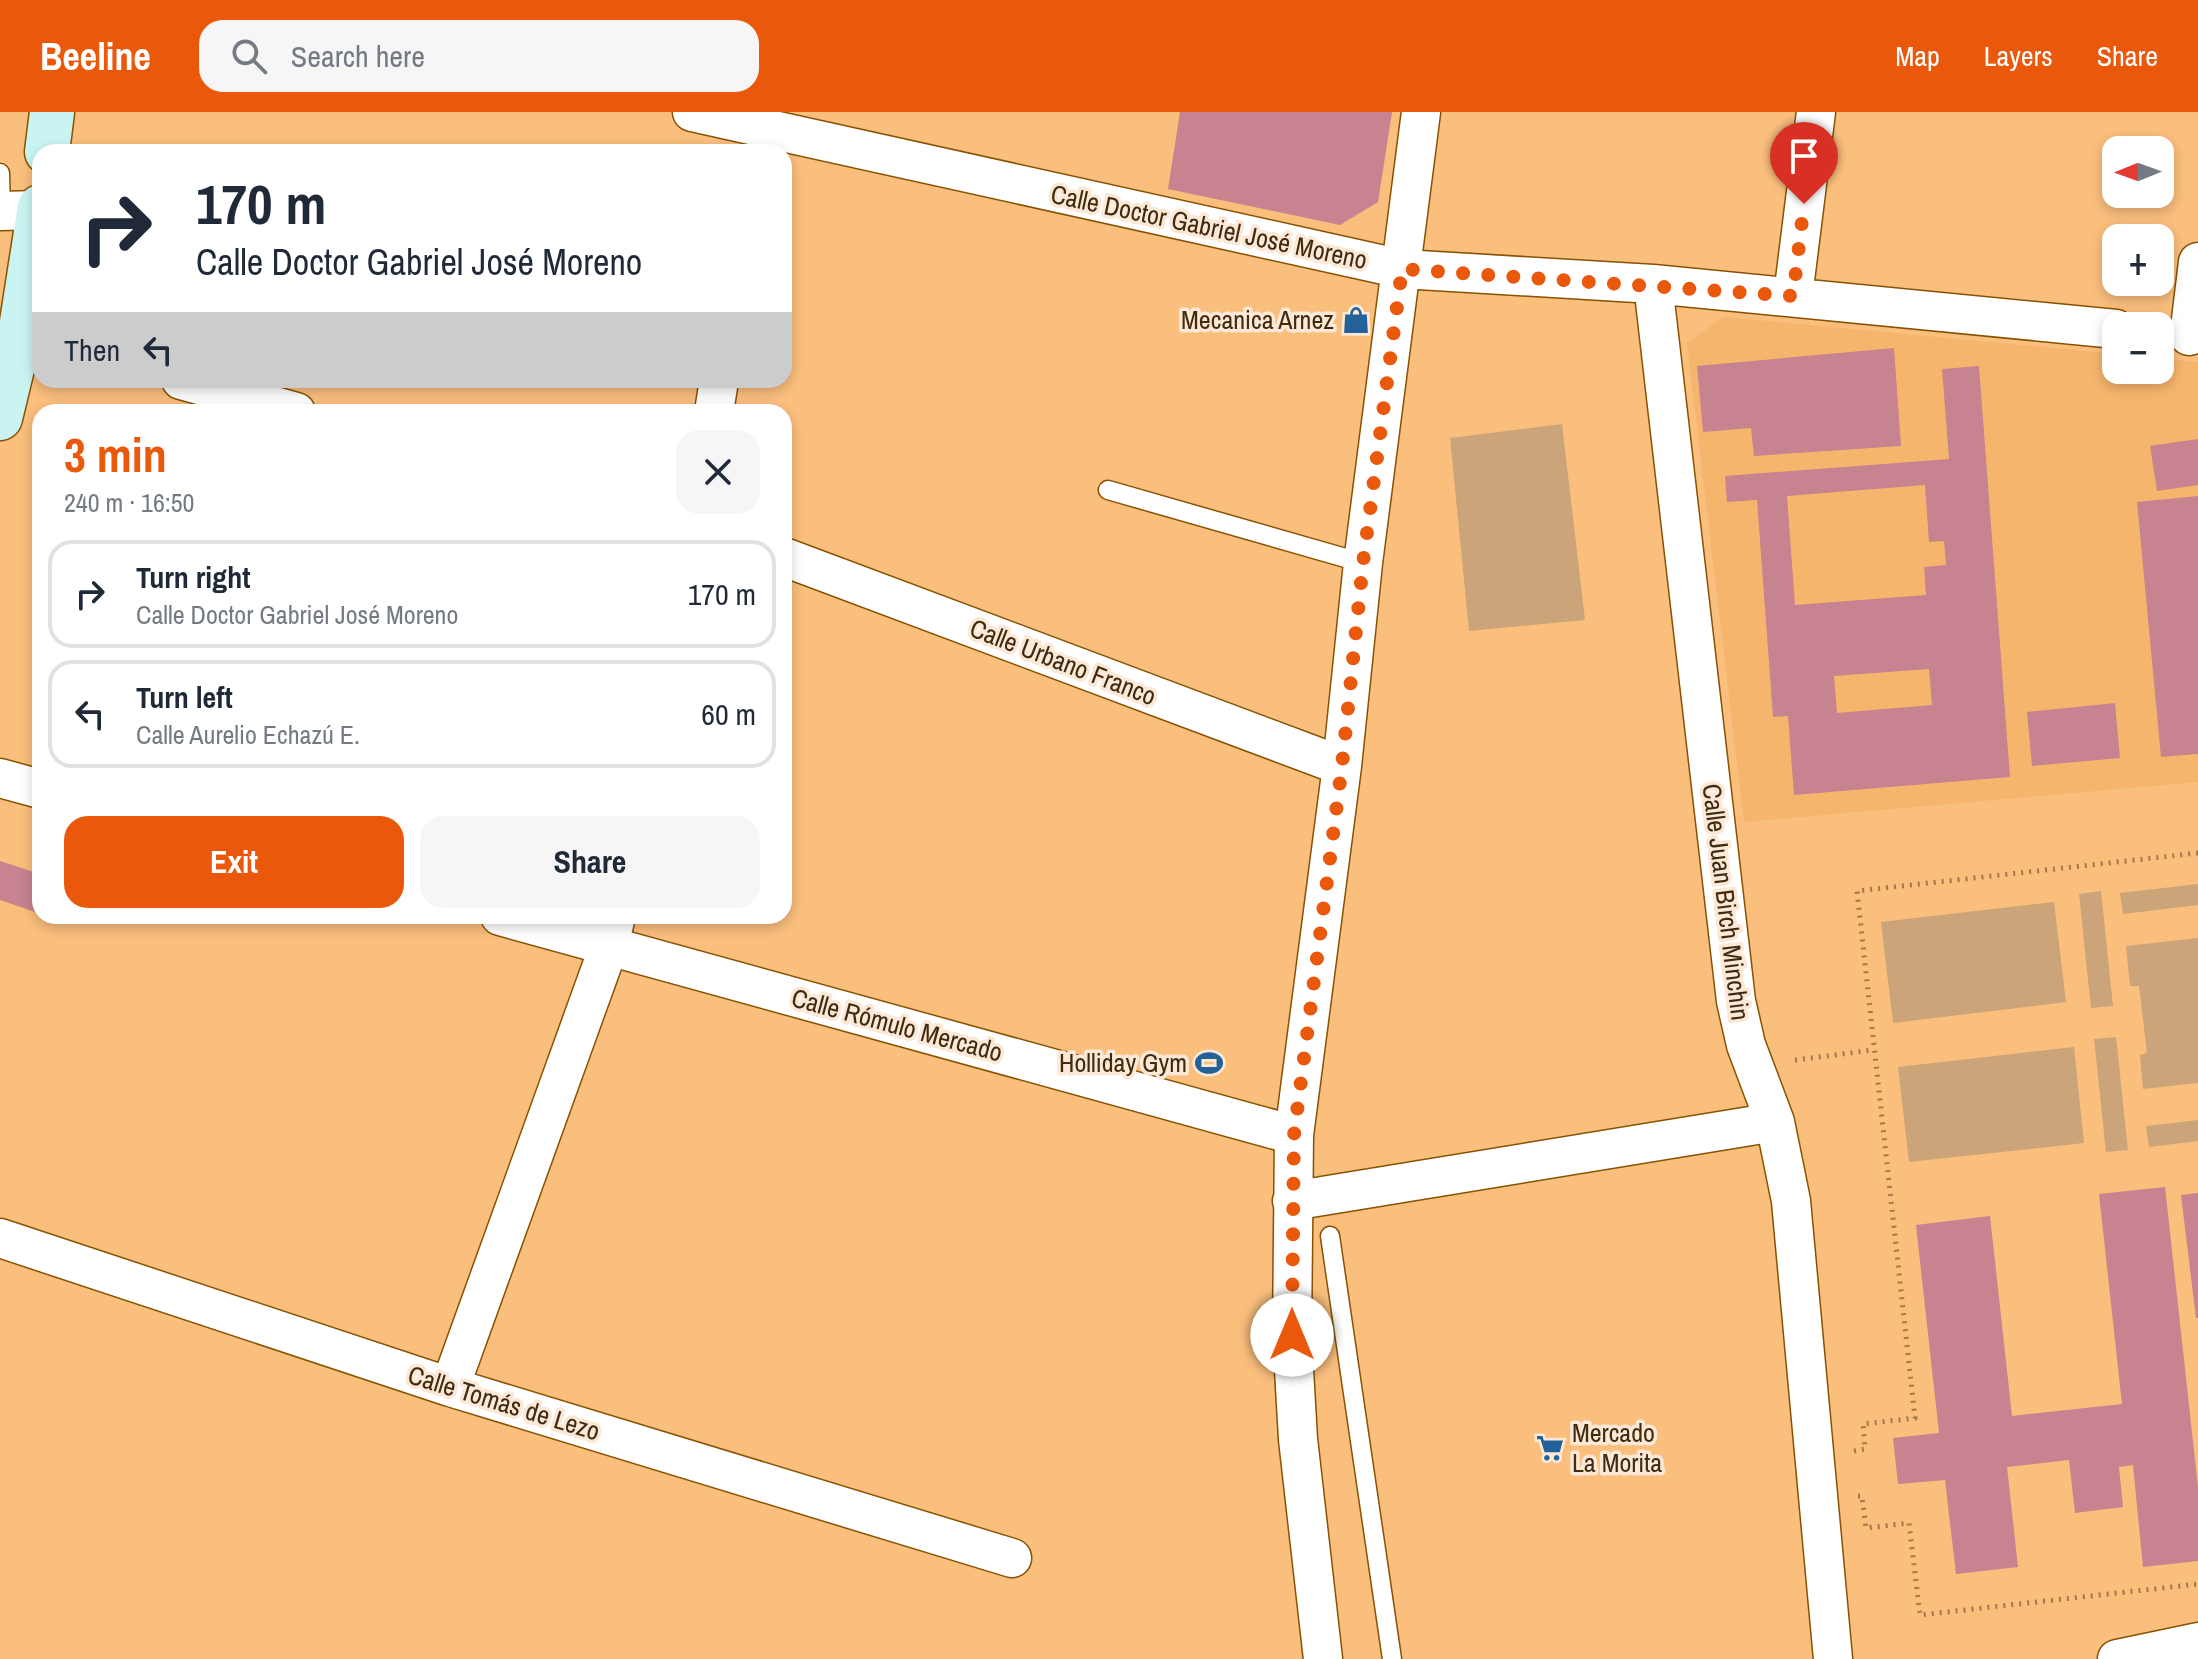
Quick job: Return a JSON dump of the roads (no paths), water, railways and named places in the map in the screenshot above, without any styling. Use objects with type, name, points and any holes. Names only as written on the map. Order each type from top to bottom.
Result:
[{"type":"street","points":[[48,144],[52,112]]},
{"type":"street","name":"Calle Doctor Gabriel José Moreno","points":[[692,112],[754,140],[774,144]]},
{"type":"street","points":[[1323,1659],[1298,1439],[1292,1335],[1294,1135],[1421,112]]},
{"type":"street","points":[[1793,296],[1816,112]]},
{"type":"street","name":"Calle Doctor Gabriel José Moreno","points":[[792,148],[1402,269],[1653,284],[2102,328]]},
{"type":"street","points":[[0,211],[32,209]]},
{"type":"street","points":[[0,418],[20,335],[32,259]]},
{"type":"street","points":[[2182,335],[2198,262]]},
{"type":"street","name":"Calle Juan Birch Minchin","points":[[1653,284],[1736,1001],[1746,1045],[1775,1122],[1791,1201],[1833,1659]]},
{"type":"street","points":[[210,388],[267,404]]},
{"type":"street","name":"Calle Urbano Franco","points":[[792,560],[1342,766]]},
{"type":"street","points":[[0,778],[32,787]]},
{"type":"street","name":"Calle Rómulo Mercado","points":[[560,924],[613,931],[1294,1135]]},
{"type":"street","points":[[450,1387],[613,931]]},
{"type":"street","points":[[1292,1201],[1775,1122]]},
{"type":"street","name":"Calle Tomás de Lezo","points":[[0,1238],[450,1387],[1012,1558]]},
{"type":"street","points":[[2117,1659],[2198,1642]]},
{"type":"lane","points":[[0,173],[0,211]]},
{"type":"lane","points":[[1108,490],[1363,563]]},
{"type":"lane","points":[[1330,1236],[1392,1659]]},
{"type":"place","name":"Mecanica Arnez","points":[[1356,320]]},
{"type":"place","name":"Holliday Gym","points":[[1209,1063]]},
{"type":"place","name":"Mercado La Morita","points":[[1550,1448]]}]
